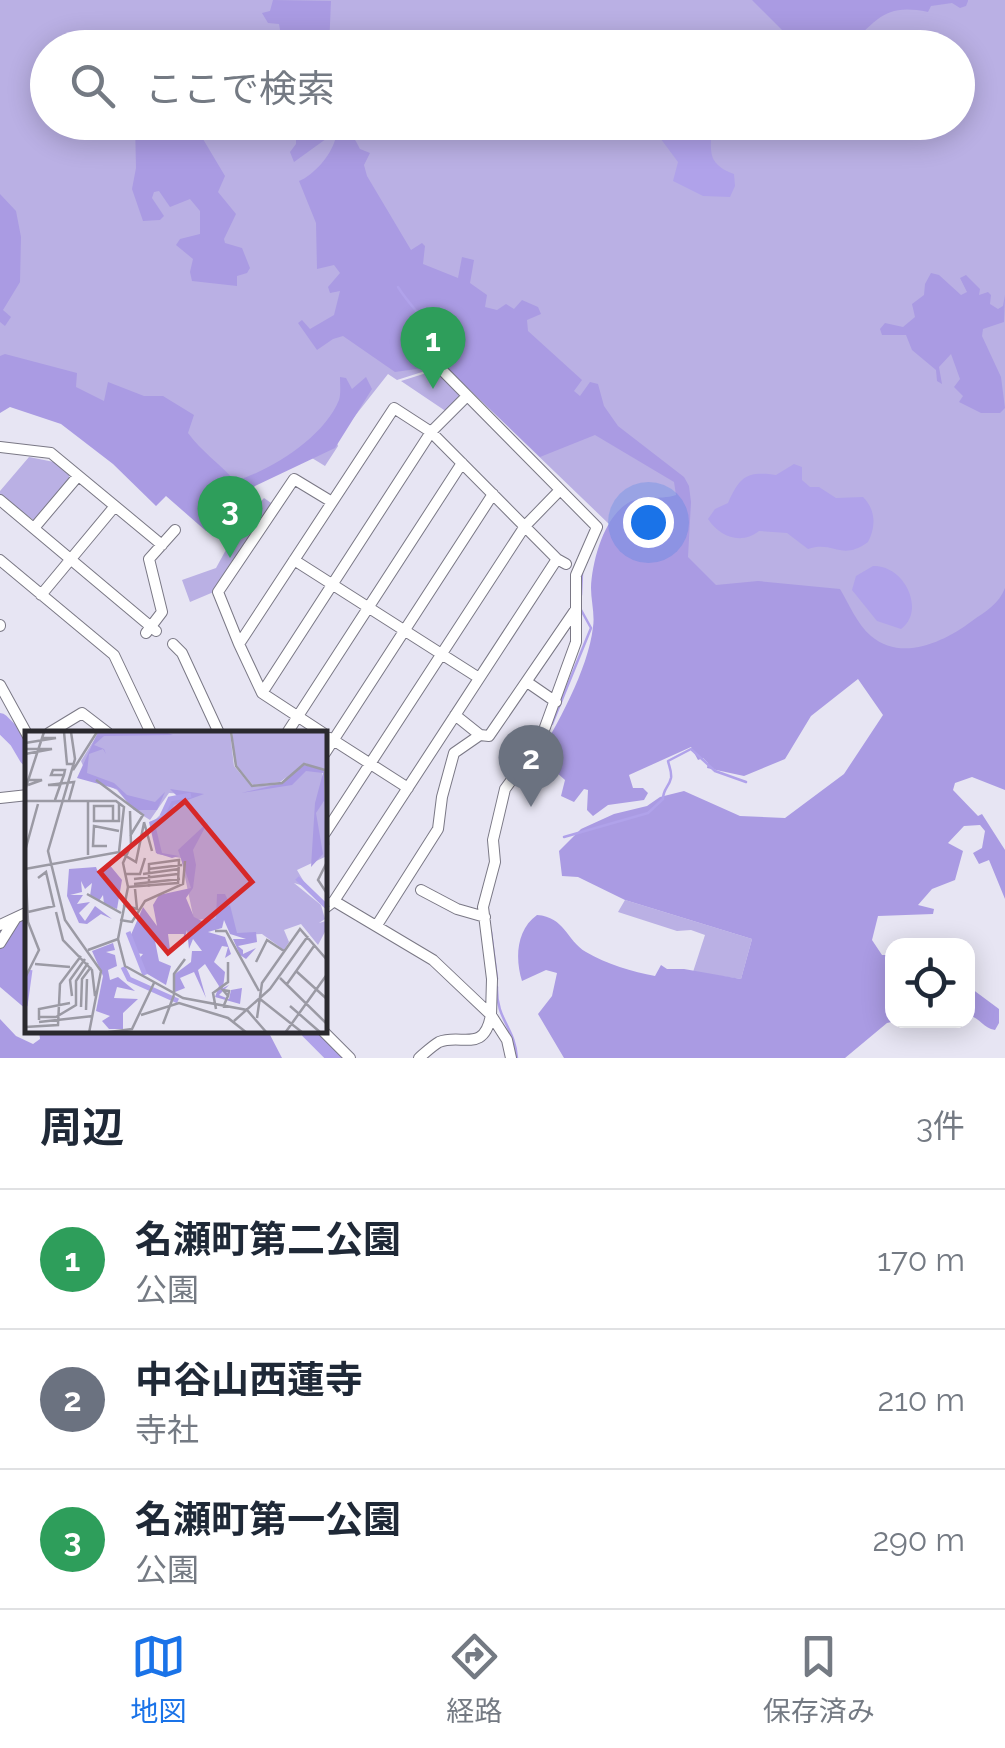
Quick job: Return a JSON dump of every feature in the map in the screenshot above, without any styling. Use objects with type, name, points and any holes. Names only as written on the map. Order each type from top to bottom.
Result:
[{"type":"street","points":[[436,365],[596,527],[479,678],[330,905],[377,925],[432,960],[491,1015],[507,1040],[511,1058]]},
{"type":"street","points":[[262,693],[432,432],[467,396]]},
{"type":"street","points":[[240,644],[394,408],[432,432],[569,566],[576,608],[576,642],[540,741],[505,788],[493,840],[495,862],[482,907],[492,980],[491,1021],[478,1039],[443,1040],[419,1058]]},
{"type":"street","points":[[0,446],[51,453],[162,545]]},
{"type":"street","points":[[289,731],[462,463]]},
{"type":"street","points":[[34,528],[78,476]]},
{"type":"street","points":[[319,731],[262,693],[218,592],[294,479],[332,502]]},
{"type":"street","points":[[328,828],[525,526],[560,490]]},
{"type":"street","points":[[328,735],[404,630],[494,494]]},
{"type":"street","points":[[0,500],[151,630],[162,612],[149,559],[175,530]]},
{"type":"street","points":[[41,594],[115,506]]},
{"type":"street","points":[[0,560],[118,657],[150,731]]},
{"type":"street","points":[[294,560],[479,678]]},
{"type":"street","points":[[455,715],[480,735],[489,736],[576,608]]},
{"type":"street","points":[[173,644],[182,653],[219,731]]},
{"type":"street","points":[[527,682],[556,702]]},
{"type":"street","points":[[0,685],[25,731]]},
{"type":"street","points":[[52,731],[82,713],[105,731]]},
{"type":"street","points":[[377,925],[414,886],[438,829],[454,753],[480,735]]},
{"type":"street","points":[[328,737],[408,788]]},
{"type":"street","points":[[414,886],[457,909],[485,917]]},
{"type":"street","points":[[0,925],[25,913]]},
{"type":"street","points":[[0,943],[15,918]]},
{"type":"street","points":[[325,1033],[350,1058]]},
{"type":"shaded area","points":[[0,0],[1005,0],[1005,621],[931,663],[644,588],[610,525],[444,365],[397,380],[388,374],[336,440],[338,446],[325,466],[307,455],[250,483],[215,524],[0,380]]},
{"type":"shaded area","points":[[273,0],[331,1],[330,30],[280,30],[279,24],[268,23],[262,13],[270,11]]},
{"type":"shaded area","points":[[752,0],[968,0],[960,8],[952,3],[931,6],[928,12],[891,12],[866,30],[782,30]]},
{"type":"shaded area","points":[[135,140],[204,140],[225,176],[218,192],[236,214],[225,243],[242,248],[250,268],[237,276],[237,286],[192,281],[193,259],[176,245],[180,239],[200,234],[200,211],[190,199],[170,207],[159,191],[152,198],[164,216],[143,221],[132,189]]},
{"type":"shaded area","points":[[296,140],[324,140],[294,162],[290,152]]},
{"type":"shaded area","points":[[335,140],[355,140],[360,149],[370,153],[364,165],[367,176],[411,250],[422,243],[425,246],[423,264],[458,278],[462,257],[474,260],[470,283],[487,295],[485,307],[497,310],[506,304],[514,309],[522,300],[538,307],[541,314],[527,320],[528,331],[582,380],[574,391],[580,396],[590,382],[598,384],[604,406],[618,426],[684,477],[691,502],[688,557],[716,585],[758,581],[840,589],[871,636],[896,648],[923,646],[961,629],[992,607],[1005,588],[1005,790],[972,777],[955,783],[953,790],[978,816],[982,814],[1005,850],[1005,899],[989,860],[979,864],[973,853],[982,848],[985,831],[980,825],[964,826],[948,843],[963,851],[955,880],[932,889],[918,905],[934,909],[933,914],[878,916],[872,940],[885,955],[885,1025],[845,1058],[564,1058],[538,1014],[552,996],[557,973],[546,970],[522,981],[518,964],[521,937],[537,915],[560,924],[579,947],[594,956],[655,976],[661,965],[741,979],[752,939],[625,900],[578,877],[562,876],[559,851],[581,829],[684,791],[740,816],[785,818],[844,774],[883,715],[858,679],[811,716],[785,759],[744,776],[707,768],[708,763],[703,758],[698,760],[691,747],[629,775],[633,788],[643,788],[648,793],[644,800],[608,805],[593,816],[587,810],[588,790],[584,789],[574,802],[561,796],[565,780],[556,772],[532,767],[585,662],[593,622],[591,593],[596,555],[617,512],[631,501],[676,495],[674,482],[595,435],[540,457],[444,365],[395,372],[343,336],[317,350],[298,323],[302,320],[310,329],[334,315],[340,291],[330,293],[328,287],[340,273],[334,265],[317,269],[316,223],[299,181],[321,164]]},
{"type":"shaded area","points":[[662,140],[711,140],[713,159],[734,174],[735,186],[730,197],[703,196],[673,181],[678,162]]},
{"type":"shaded area","points":[[0,194],[16,211],[21,237],[20,282],[3,310],[11,317],[5,326],[0,322]]},
{"type":"shaded area","points":[[931,273],[939,275],[961,295],[967,292],[960,278],[966,275],[980,289],[979,295],[991,295],[990,304],[998,309],[1003,306],[1005,295],[1004,322],[983,329],[982,336],[1001,377],[1005,408],[1000,413],[981,413],[959,402],[963,396],[954,387],[960,379],[951,354],[939,367],[942,384],[937,381],[936,370],[912,350],[906,335],[882,335],[880,329],[885,323],[903,327],[915,317],[912,304],[924,295]]},
{"type":"shaded area","points":[[5,354],[77,373],[76,387],[104,401],[108,382],[144,396],[163,396],[194,415],[188,433],[235,481],[280,460],[322,427],[339,400],[340,377],[346,378],[352,389],[366,377],[372,389],[335,448],[255,486],[223,525],[206,531],[166,496],[156,506],[113,464],[61,424],[10,407],[0,413],[0,356]]},
{"type":"shaded area","points":[[436,370],[462,396],[447,412],[401,381]]},
{"type":"shaded area","points":[[29,457],[54,462],[69,475],[69,481],[35,521],[0,496]]},
{"type":"shaded area","points":[[794,464],[802,467],[802,480],[810,487],[819,487],[836,498],[863,497],[873,519],[868,542],[844,551],[808,549],[787,533],[759,531],[745,538],[731,537],[708,519],[715,509],[728,503],[746,477],[776,475]]},
{"type":"shaded area","points":[[264,498],[274,505],[216,591],[190,602],[182,580],[216,568],[227,548],[226,541]]},
{"type":"shaded area","points":[[873,566],[894,573],[908,590],[912,611],[901,629],[877,621],[852,590],[856,576]]},
{"type":"shaded area","points":[[625,900],[752,939],[741,979],[693,972],[705,935],[677,931],[618,912]]},
{"type":"shaded area","points":[[25,916],[25,1008],[0,987],[0,928]]},
{"type":"shaded area","points":[[975,991],[999,1009],[999,1023],[995,1030],[976,1019]]},
{"type":"shaded area","points":[[0,1019],[16,1036],[33,1044],[40,1039],[39,1033],[269,1033],[282,1058],[0,1058]]},
{"type":"waterway","points":[[398,287],[430,330],[439,361]]},
{"type":"waterway","points":[[581,595],[582,573]]},
{"type":"waterway","points":[[552,724],[591,628],[580,608]]},
{"type":"waterway","points":[[0,722],[25,752]]},
{"type":"waterway","points":[[564,837],[648,813],[663,799],[670,781],[668,761],[691,749],[715,771],[746,782]]},
{"type":"waterway","points":[[491,932],[497,979]]},
{"type":"waterway","points":[[497,987],[499,1008],[513,1038],[517,1058]]},
{"type":"waterway","points":[[312,1033],[337,1058]]},
{"type":"place","name":"名瀬町第二公園","points":[[433,389]]},
{"type":"place","name":"名瀬町第一公園","points":[[230,558]]},
{"type":"place","name":"中谷山西蓮寺","points":[[531,807]]}]
